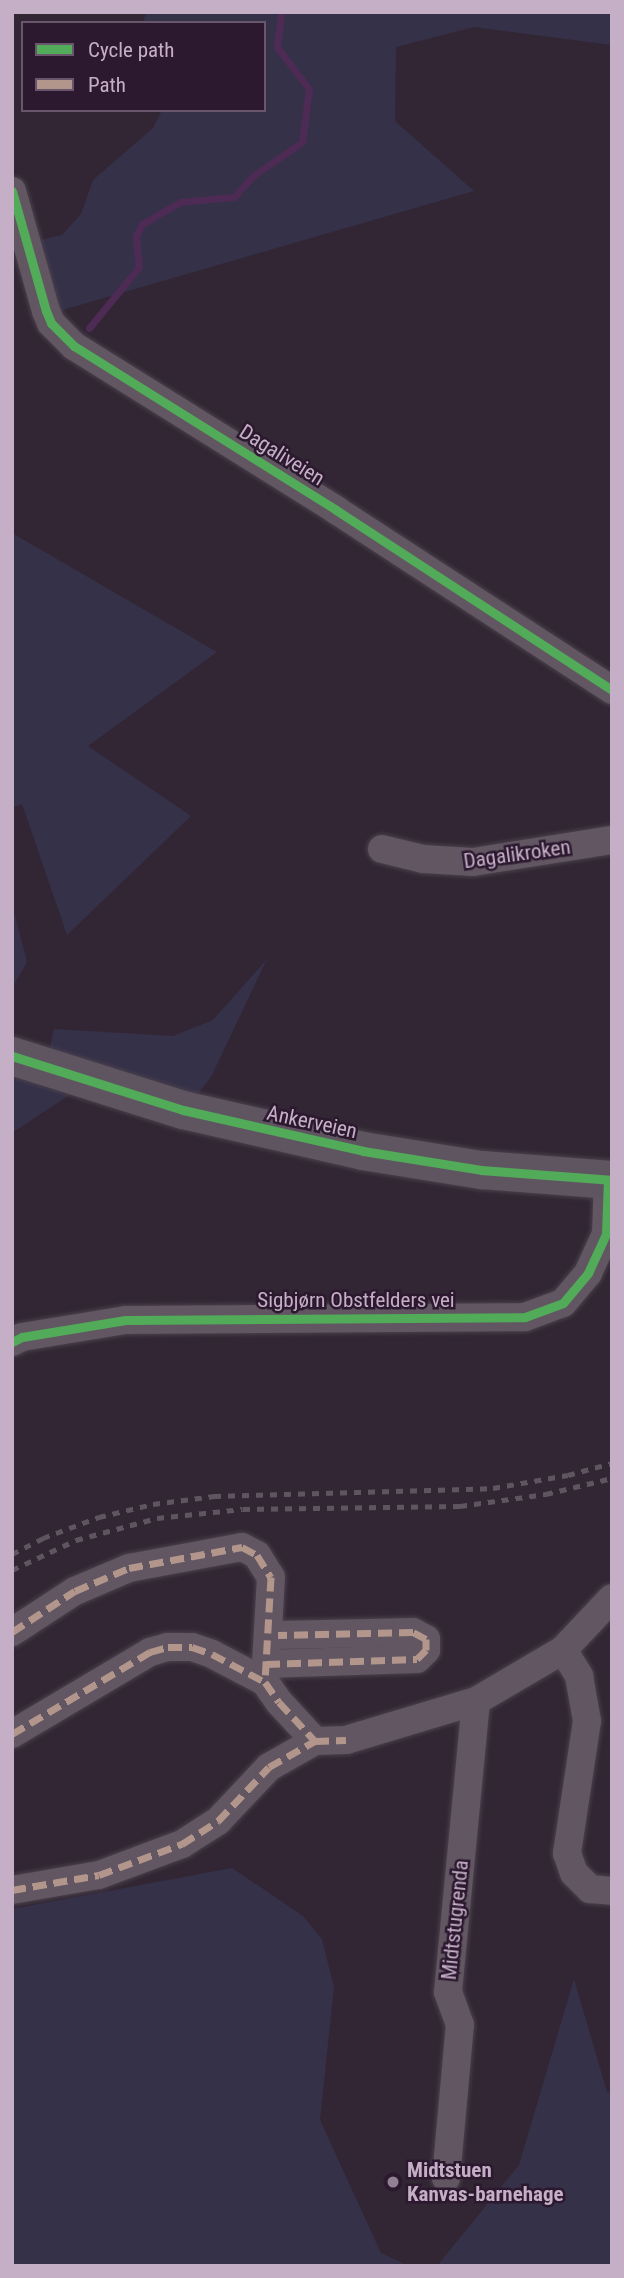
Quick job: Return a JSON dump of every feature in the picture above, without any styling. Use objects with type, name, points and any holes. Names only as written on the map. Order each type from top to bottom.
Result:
[{"type":"main road","name":"Ankerveien","points":[[12,1056],[98,1086],[183,1110],[363,1151],[482,1170],[610,1180]]},
{"type":"street","name":"Dagaliveien","points":[[12,191],[42,301],[51,323],[74,346],[336,510],[612,691]]},
{"type":"street","name":"Dagalikroken","points":[[382,849],[423,859],[472,862],[612,840]]},
{"type":"street","name":"Sigbjørn Obstfelders vei","points":[[12,1342],[22,1337],[126,1320],[525,1317],[562,1303],[588,1273],[606,1234],[610,1180]]},
{"type":"street","points":[[12,1632],[75,1591],[129,1568],[242,1547],[257,1555],[271,1577],[266,1673],[279,1702],[316,1741]]},
{"type":"street","points":[[12,1890],[99,1875],[182,1844],[218,1821],[269,1767],[316,1741],[346,1740],[476,1701],[564,1650],[612,1598]]},
{"type":"street","points":[[12,1734],[150,1652],[168,1647],[192,1647],[266,1673],[417,1658],[426,1650],[426,1639],[413,1632],[278,1635]]},
{"type":"street","points":[[564,1650],[579,1676],[587,1721],[567,1853],[574,1873],[590,1889],[612,1891]]},
{"type":"street","name":"Midtstugrenda","points":[[446,2178],[460,2025],[448,1992],[476,1701]]},
{"type":"shaded area","points":[[146,12],[612,12],[612,45],[474,27],[396,47],[395,121],[474,191],[52,313],[36,241],[62,235],[81,214],[93,180],[153,128],[161,112],[266,112],[266,21],[144,21]]},
{"type":"shaded area","points":[[12,533],[217,652],[88,746],[191,816],[67,935],[22,804],[12,808]]},
{"type":"shaded area","points":[[12,904],[27,962],[12,988]]},
{"type":"shaded area","points":[[267,959],[211,1077],[196,1097],[49,1051],[54,1029],[173,1036],[213,1020]]},
{"type":"shaded area","points":[[12,1075],[69,1095],[12,1133]]},
{"type":"shaded area","points":[[232,1868],[303,1916],[322,1939],[334,1987],[320,2120],[381,2253],[408,2266],[12,2266],[12,1909]]},
{"type":"shaded area","points":[[574,1979],[607,2092],[612,2093],[612,2264],[437,2266],[519,2165]]},
{"type":"waterway","points":[[89,328],[139,267],[136,236],[142,224],[180,202],[234,197],[253,176],[302,142],[309,89],[277,47],[281,12]]},
{"type":"railway","points":[[12,1554],[43,1538],[99,1517],[153,1504],[214,1496],[493,1488],[568,1475],[612,1463]]},
{"type":"railway","points":[[12,1570],[76,1540],[157,1518],[243,1509],[460,1506],[546,1494],[612,1478]]},
{"type":"marked path","points":[[12,1632],[75,1591],[129,1568],[242,1547],[257,1555],[271,1577],[265,1682]]},
{"type":"marked path","points":[[266,1664],[417,1659],[426,1650],[426,1639],[413,1632],[278,1635]]},
{"type":"marked path","points":[[12,1734],[150,1652],[168,1647],[192,1647],[212,1654],[265,1682],[279,1702],[315,1741]]},
{"type":"marked path","points":[[12,1890],[99,1875],[182,1844],[218,1821],[269,1767],[315,1741],[346,1740]]},
{"type":"cycle path","points":[[12,191],[46,311],[51,323],[74,346],[336,510],[612,690]]},
{"type":"cycle path","points":[[12,1056],[183,1110],[363,1151],[482,1170],[612,1180]]},
{"type":"cycle path","points":[[12,1342],[22,1337],[126,1320],[525,1317],[563,1303],[588,1273],[606,1234],[608,1180]]},
{"type":"place","name":"Midtstuen Kanvas-barnehage","points":[[393,2182]]}]
